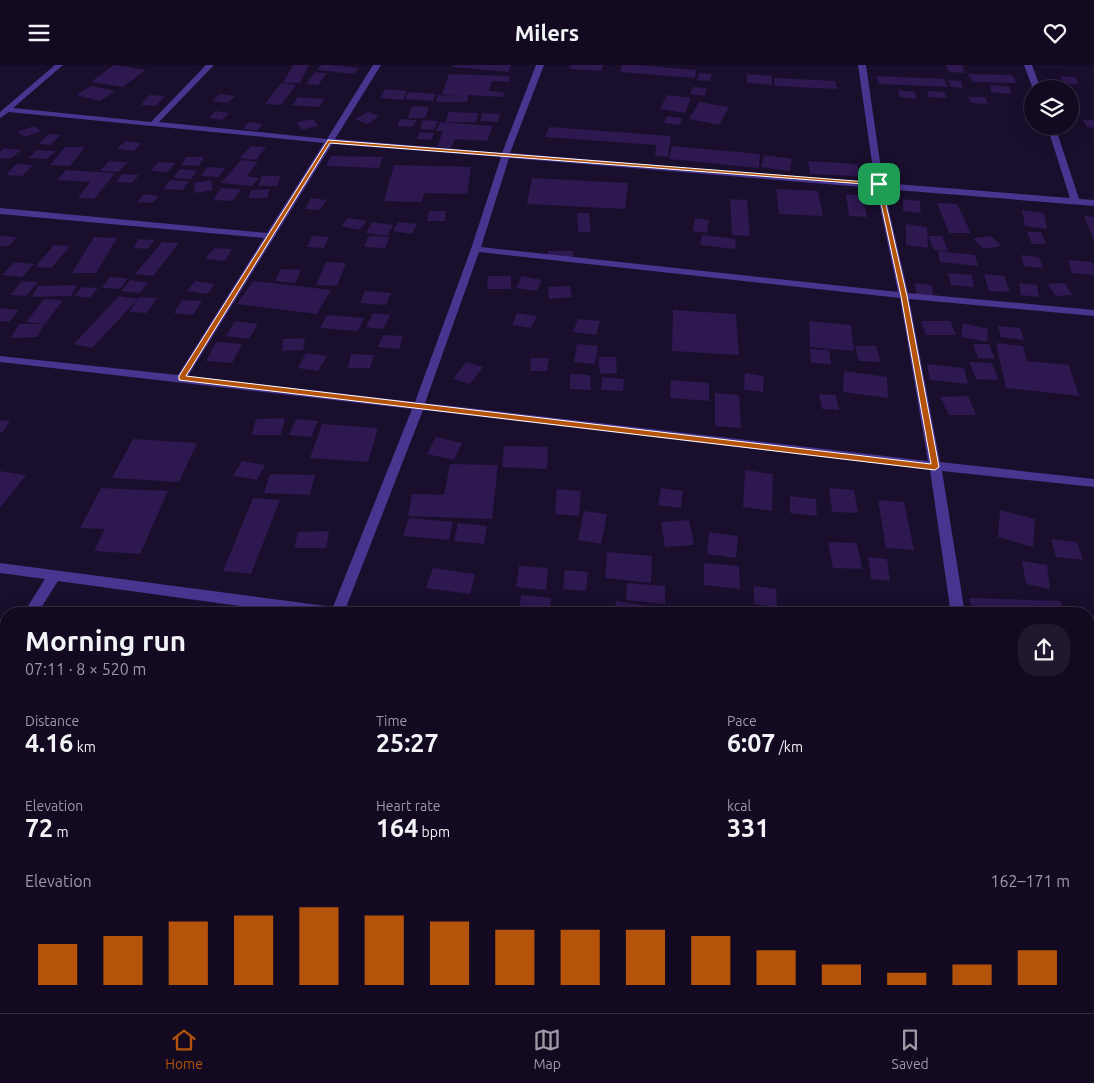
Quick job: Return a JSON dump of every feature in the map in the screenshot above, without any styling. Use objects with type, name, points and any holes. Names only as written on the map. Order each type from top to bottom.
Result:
[{"type":"street","points":[[0,116],[59,65]]},
{"type":"street","points":[[154,123],[210,65]]},
{"type":"street","points":[[181,378],[377,65]]},
{"type":"street","points":[[339,607],[419,406],[476,249],[506,154],[540,65]]},
{"type":"street","points":[[862,65],[879,184],[904,296],[935,467],[957,607]]},
{"type":"street","points":[[1028,65],[1034,80]]},
{"type":"street","points":[[8,110],[328,141],[879,184],[1094,203]]},
{"type":"street","points":[[1053,135],[1075,201]]},
{"type":"street","points":[[0,211],[269,235]]},
{"type":"street","points":[[476,249],[904,296],[1094,313]]},
{"type":"street","points":[[0,359],[181,378],[935,467],[1094,483]]},
{"type":"street","points":[[0,568],[291,607]]},
{"type":"street","points":[[34,607],[54,576]]},
{"type":"building","points":[[114,65],[146,70],[123,87],[91,82]]},
{"type":"building","points":[[293,65],[309,65],[300,83],[283,83]]},
{"type":"building","points":[[321,65],[359,68],[354,74],[317,70]]},
{"type":"building","points":[[453,65],[511,65],[508,72],[452,67]]},
{"type":"building","points":[[570,65],[603,65],[601,71],[569,69]]},
{"type":"building","points":[[622,65],[696,70],[695,78],[620,72]]},
{"type":"building","points":[[946,65],[962,65],[965,73],[949,72]]},
{"type":"building","points":[[315,72],[327,73],[318,85],[306,84]]},
{"type":"building","points":[[699,73],[712,74],[710,81],[697,80]]},
{"type":"building","points":[[449,74],[510,76],[509,82],[492,81],[489,91],[504,92],[503,97],[468,95],[467,102],[436,102],[438,95],[455,96],[442,94]]},
{"type":"building","points":[[747,74],[772,76],[772,85],[747,83]]},
{"type":"building","points":[[968,74],[1012,75],[1017,83],[973,82]]},
{"type":"building","points":[[876,76],[944,79],[948,87],[879,84]]},
{"type":"building","points":[[1060,76],[1075,77],[1077,80],[1062,80]]},
{"type":"building","points":[[774,78],[835,81],[837,89],[775,86]]},
{"type":"building","points":[[948,80],[961,81],[963,88],[951,87]]},
{"type":"building","points":[[281,83],[296,85],[281,105],[265,104]]},
{"type":"building","points":[[990,85],[1010,87],[1011,94],[991,92]]},
{"type":"building","points":[[91,86],[115,91],[100,101],[76,95]]},
{"type":"building","points":[[693,87],[707,88],[705,96],[690,94]]},
{"type":"building","points":[[385,89],[407,91],[403,100],[380,98]]},
{"type":"building","points":[[898,90],[915,92],[916,99],[899,97]]},
{"type":"building","points":[[927,91],[945,92],[947,98],[929,97]]},
{"type":"building","points":[[408,92],[436,94],[433,101],[405,99]]},
{"type":"building","points":[[220,94],[235,96],[228,103],[212,101]]},
{"type":"building","points":[[149,95],[165,96],[156,106],[141,105]]},
{"type":"building","points":[[667,95],[691,98],[685,113],[660,109]]},
{"type":"building","points":[[298,97],[325,99],[319,107],[292,105]]},
{"type":"building","points":[[968,97],[985,97],[988,104],[971,103]]},
{"type":"building","points":[[699,102],[729,107],[719,125],[689,119]]},
{"type":"building","points":[[412,106],[429,107],[425,118],[408,118]]},
{"type":"building","points":[[216,111],[229,113],[222,120],[209,118]]},
{"type":"building","points":[[368,112],[380,116],[367,124],[355,119]]},
{"type":"building","points":[[448,112],[478,113],[476,122],[446,122]]},
{"type":"building","points":[[482,113],[500,114],[498,122],[480,121]]},
{"type":"building","points":[[667,116],[682,118],[680,125],[664,123]]},
{"type":"building","points":[[314,119],[318,126],[301,130],[297,122]]},
{"type":"building","points":[[400,119],[417,120],[413,127],[397,126]]},
{"type":"building","points":[[423,120],[438,121],[434,130],[420,129]]},
{"type":"building","points":[[1083,120],[1094,120],[1094,128],[1087,127]]},
{"type":"building","points":[[249,122],[263,124],[257,131],[243,129]]},
{"type":"building","points":[[440,122],[493,126],[487,141],[455,139],[451,148],[437,147],[443,131],[436,131]]},
{"type":"building","points":[[34,126],[41,131],[25,137],[17,132]]},
{"type":"building","points":[[549,127],[671,136],[668,157],[655,156],[656,145],[545,137]]},
{"type":"building","points":[[420,132],[435,133],[431,140],[417,139]]},
{"type":"building","points":[[49,134],[61,135],[50,145],[38,144]]},
{"type":"building","points":[[125,141],[141,143],[134,151],[117,149]]},
{"type":"building","points":[[251,146],[266,147],[256,160],[240,158]]},
{"type":"building","points":[[672,146],[760,154],[759,168],[669,159]]},
{"type":"building","points":[[65,147],[85,147],[70,166],[50,165]]},
{"type":"building","points":[[4,148],[21,150],[10,159],[0,158],[0,152]]},
{"type":"building","points":[[37,150],[56,151],[47,159],[28,158]]},
{"type":"building","points":[[764,155],[792,159],[790,171],[761,167]]},
{"type":"building","points":[[331,156],[383,157],[379,168],[326,166]]},
{"type":"building","points":[[186,157],[204,157],[199,166],[181,165]]},
{"type":"building","points":[[241,160],[258,162],[247,176],[259,178],[252,186],[221,183]]},
{"type":"building","points":[[109,161],[128,162],[118,172],[100,171]]},
{"type":"building","points":[[808,161],[857,164],[859,176],[810,174]]},
{"type":"building","points":[[158,162],[175,163],[168,172],[151,171]]},
{"type":"building","points":[[16,164],[33,165],[22,176],[6,175]]},
{"type":"building","points":[[394,165],[471,167],[467,194],[424,193],[422,202],[384,201]]},
{"type":"building","points":[[207,167],[225,168],[219,177],[201,176]]},
{"type":"building","points":[[180,169],[197,171],[191,179],[173,178]]},
{"type":"building","points":[[66,170],[115,173],[94,199],[78,198],[90,182],[57,180]]},
{"type":"building","points":[[123,174],[139,175],[132,183],[116,182]]},
{"type":"building","points":[[262,176],[281,176],[277,186],[258,186]]},
{"type":"building","points":[[532,178],[628,183],[625,209],[527,204]]},
{"type":"building","points":[[170,180],[189,181],[183,190],[163,189]]},
{"type":"building","points":[[211,180],[213,190],[195,193],[194,183]]},
{"type":"building","points":[[221,188],[241,189],[233,201],[213,200]]},
{"type":"building","points":[[270,189],[267,198],[248,198],[251,190]]},
{"type":"building","points":[[776,189],[818,191],[823,216],[779,214]]},
{"type":"building","points":[[144,194],[159,196],[152,203],[137,202]]},
{"type":"building","points":[[846,194],[863,196],[867,217],[849,216]]},
{"type":"building","points":[[311,198],[327,200],[320,210],[305,209]]},
{"type":"building","points":[[730,199],[747,200],[750,236],[732,235]]},
{"type":"building","points":[[903,199],[920,201],[921,213],[903,211]]},
{"type":"building","points":[[937,203],[957,204],[971,233],[949,233]]},
{"type":"building","points":[[1022,210],[1044,213],[1047,229],[1025,226]]},
{"type":"building","points":[[429,211],[446,211],[445,221],[427,221]]},
{"type":"building","points":[[577,213],[589,213],[591,232],[578,232]]},
{"type":"building","points":[[1084,216],[1094,217],[1094,240]]},
{"type":"building","points":[[348,218],[367,221],[359,230],[341,226]]},
{"type":"building","points":[[695,218],[709,220],[707,233],[693,231]]},
{"type":"building","points":[[372,222],[393,225],[387,236],[366,233]]},
{"type":"building","points":[[398,222],[417,224],[412,234],[393,231]]},
{"type":"building","points":[[906,224],[927,227],[928,248],[906,245]]},
{"type":"building","points":[[1027,232],[1041,232],[1046,244],[1032,244]]},
{"type":"building","points":[[702,235],[736,239],[735,249],[700,245]]},
{"type":"building","points":[[0,236],[17,237],[9,246],[0,246]]},
{"type":"building","points":[[312,236],[329,237],[324,248],[307,247]]},
{"type":"building","points":[[369,236],[390,237],[385,248],[364,247]]},
{"type":"building","points":[[928,236],[942,236],[948,251],[934,250]]},
{"type":"building","points":[[991,236],[1002,246],[983,249],[973,238]]},
{"type":"building","points":[[94,237],[117,238],[96,273],[72,273]]},
{"type":"building","points":[[139,239],[154,240],[148,249],[133,248]]},
{"type":"building","points":[[162,242],[179,243],[153,276],[135,274]]},
{"type":"building","points":[[54,245],[70,246],[51,268],[35,267]]},
{"type":"building","points":[[214,248],[232,249],[225,261],[205,259]]},
{"type":"building","points":[[548,251],[573,251],[573,259],[548,259]]},
{"type":"building","points":[[938,251],[975,255],[978,266],[940,262]]},
{"type":"building","points":[[1021,255],[1039,257],[1043,268],[1024,266]]},
{"type":"building","points":[[1068,260],[1093,262],[1094,275],[1072,273]]},
{"type":"building","points":[[14,262],[34,264],[22,277],[2,275]]},
{"type":"building","points":[[326,262],[346,263],[337,286],[316,285]]},
{"type":"building","points":[[281,269],[301,270],[295,283],[275,281]]},
{"type":"building","points":[[948,273],[972,275],[974,287],[951,285]]},
{"type":"building","points":[[984,274],[1004,276],[1010,292],[989,291]]},
{"type":"building","points":[[488,276],[511,276],[511,289],[487,289]]},
{"type":"building","points":[[522,276],[542,280],[537,291],[516,288]]},
{"type":"building","points":[[110,277],[128,278],[120,289],[102,288]]},
{"type":"building","points":[[130,280],[148,283],[139,293],[121,291]]},
{"type":"building","points":[[22,281],[38,282],[26,296],[10,295]]},
{"type":"building","points":[[195,281],[215,284],[207,294],[187,291]]},
{"type":"building","points":[[253,281],[331,290],[317,314],[237,304]]},
{"type":"building","points":[[915,283],[932,285],[933,296],[916,294]]},
{"type":"building","points":[[1019,283],[1037,285],[1039,297],[1021,295]]},
{"type":"building","points":[[1064,283],[1073,295],[1056,296],[1047,284]]},
{"type":"building","points":[[77,285],[71,296],[32,297],[38,286]]},
{"type":"building","points":[[570,286],[572,297],[549,299],[548,287]]},
{"type":"building","points":[[82,287],[98,288],[90,298],[74,296]]},
{"type":"building","points":[[365,291],[391,293],[386,305],[360,303]]},
{"type":"building","points":[[119,296],[138,299],[92,348],[74,344]]},
{"type":"building","points":[[139,297],[157,298],[147,313],[129,312]]},
{"type":"building","points":[[44,299],[63,300],[45,324],[26,322]]},
{"type":"building","points":[[182,300],[202,301],[193,315],[174,313]]},
{"type":"building","points":[[0,308],[19,310],[9,322],[0,321]]},
{"type":"building","points":[[673,310],[736,314],[739,355],[672,351]]},
{"type":"building","points":[[373,313],[390,315],[383,329],[366,327]]},
{"type":"building","points":[[517,313],[537,316],[531,328],[512,325]]},
{"type":"building","points":[[327,315],[364,318],[358,331],[320,328]]},
{"type":"building","points":[[578,319],[600,321],[596,335],[573,332]]},
{"type":"building","points":[[235,321],[258,324],[249,339],[226,336]]},
{"type":"building","points":[[809,321],[851,325],[854,351],[810,347]]},
{"type":"building","points":[[921,321],[950,321],[956,335],[926,335]]},
{"type":"building","points":[[963,323],[988,329],[987,342],[961,337]]},
{"type":"building","points":[[19,324],[44,324],[37,337],[11,338]]},
{"type":"building","points":[[998,326],[1020,328],[1024,340],[1001,337]]},
{"type":"building","points":[[383,335],[403,336],[399,349],[378,347]]},
{"type":"building","points":[[305,338],[303,350],[282,351],[283,339]]},
{"type":"building","points":[[216,342],[242,344],[232,363],[206,361]]},
{"type":"building","points":[[996,343],[1023,346],[1027,361],[1069,365],[1079,396],[1006,388]]},
{"type":"building","points":[[577,344],[598,346],[595,364],[574,362]]},
{"type":"building","points":[[973,344],[989,344],[995,359],[978,358]]},
{"type":"building","points":[[855,346],[876,346],[881,362],[859,361]]},
{"type":"building","points":[[810,349],[829,350],[831,364],[811,363]]},
{"type":"building","points":[[306,353],[327,356],[318,371],[298,368]]},
{"type":"building","points":[[351,354],[374,355],[370,368],[348,368]]},
{"type":"building","points":[[598,357],[616,357],[617,373],[600,374]]},
{"type":"building","points":[[531,358],[549,358],[547,371],[530,371]]},
{"type":"building","points":[[466,362],[483,367],[470,384],[453,379]]},
{"type":"building","points":[[969,362],[992,363],[999,380],[976,379]]},
{"type":"building","points":[[927,364],[964,368],[968,384],[930,380]]},
{"type":"building","points":[[844,371],[887,377],[888,398],[843,392]]},
{"type":"building","points":[[745,373],[764,376],[763,392],[744,390]]},
{"type":"building","points":[[570,374],[590,375],[591,390],[570,389]]},
{"type":"building","points":[[602,377],[624,379],[623,391],[601,390]]},
{"type":"building","points":[[671,380],[709,383],[709,401],[670,398]]},
{"type":"building","points":[[715,393],[739,395],[741,428],[715,426]]},
{"type":"building","points":[[819,394],[836,395],[839,410],[822,409]]},
{"type":"building","points":[[968,396],[976,415],[949,415],[940,397]]},
{"type":"building","points":[[285,418],[281,435],[252,435],[256,419]]},
{"type":"building","points":[[296,419],[318,421],[311,437],[289,435]]},
{"type":"building","points":[[0,420],[10,421],[3,432],[0,432]]},
{"type":"building","points":[[322,424],[378,428],[368,462],[310,458]]},
{"type":"building","points":[[436,437],[462,443],[454,460],[427,454]]},
{"type":"building","points":[[133,439],[197,443],[179,482],[112,478]]},
{"type":"building","points":[[504,446],[548,447],[547,469],[502,467]]},
{"type":"building","points":[[242,461],[265,465],[257,480],[233,476]]},
{"type":"building","points":[[450,464],[498,465],[492,519],[408,516],[412,494],[444,495]]},
{"type":"building","points":[[745,470],[773,474],[772,511],[743,507]]},
{"type":"building","points":[[0,471],[26,475],[0,508]]},
{"type":"building","points":[[270,474],[315,475],[310,495],[264,493]]},
{"type":"building","points":[[101,488],[168,491],[140,554],[94,551],[105,529],[80,528]]},
{"type":"building","points":[[661,488],[683,491],[681,508],[658,505]]},
{"type":"building","points":[[829,488],[854,490],[858,513],[832,512]]},
{"type":"building","points":[[557,489],[581,491],[579,516],[555,514]]},
{"type":"building","points":[[790,496],[816,499],[817,516],[790,513]]},
{"type":"building","points":[[253,498],[280,500],[251,574],[223,571]]},
{"type":"building","points":[[878,500],[904,502],[914,550],[886,548]]},
{"type":"building","points":[[1000,510],[1035,519],[1033,547],[998,537]]},
{"type":"building","points":[[584,511],[607,514],[601,544],[578,540]]},
{"type":"building","points":[[409,518],[453,522],[449,540],[403,536]]},
{"type":"building","points":[[689,520],[694,545],[665,547],[661,522]]},
{"type":"building","points":[[458,523],[487,526],[484,544],[454,541]]},
{"type":"building","points":[[329,531],[326,548],[294,548],[298,532]]},
{"type":"building","points":[[709,532],[738,536],[736,558],[707,554]]},
{"type":"building","points":[[1051,539],[1077,542],[1083,560],[1056,557]]},
{"type":"building","points":[[828,542],[857,543],[862,569],[833,568]]},
{"type":"building","points":[[607,552],[652,556],[651,583],[605,578]]},
{"type":"building","points":[[868,557],[887,559],[890,581],[871,579]]},
{"type":"building","points":[[1022,561],[1047,565],[1050,589],[1026,584]]},
{"type":"building","points":[[704,563],[739,566],[740,589],[704,585]]},
{"type":"building","points":[[519,566],[548,568],[546,590],[516,587]]},
{"type":"building","points":[[433,568],[475,574],[470,594],[426,588]]},
{"type":"building","points":[[565,570],[588,572],[586,591],[563,589]]},
{"type":"building","points":[[627,583],[665,586],[665,604],[626,600]]},
{"type":"building","points":[[754,586],[776,589],[777,607],[754,604]]},
{"type":"building","points":[[521,595],[551,598],[550,607],[520,607]]},
{"type":"building","points":[[969,598],[1060,601],[1062,607],[972,607]]},
{"type":"building","points":[[616,601],[648,606],[648,607],[615,607]]},
{"type":"route","points":[[328,141],[879,184],[904,296],[935,467],[181,378],[328,141]]}]
